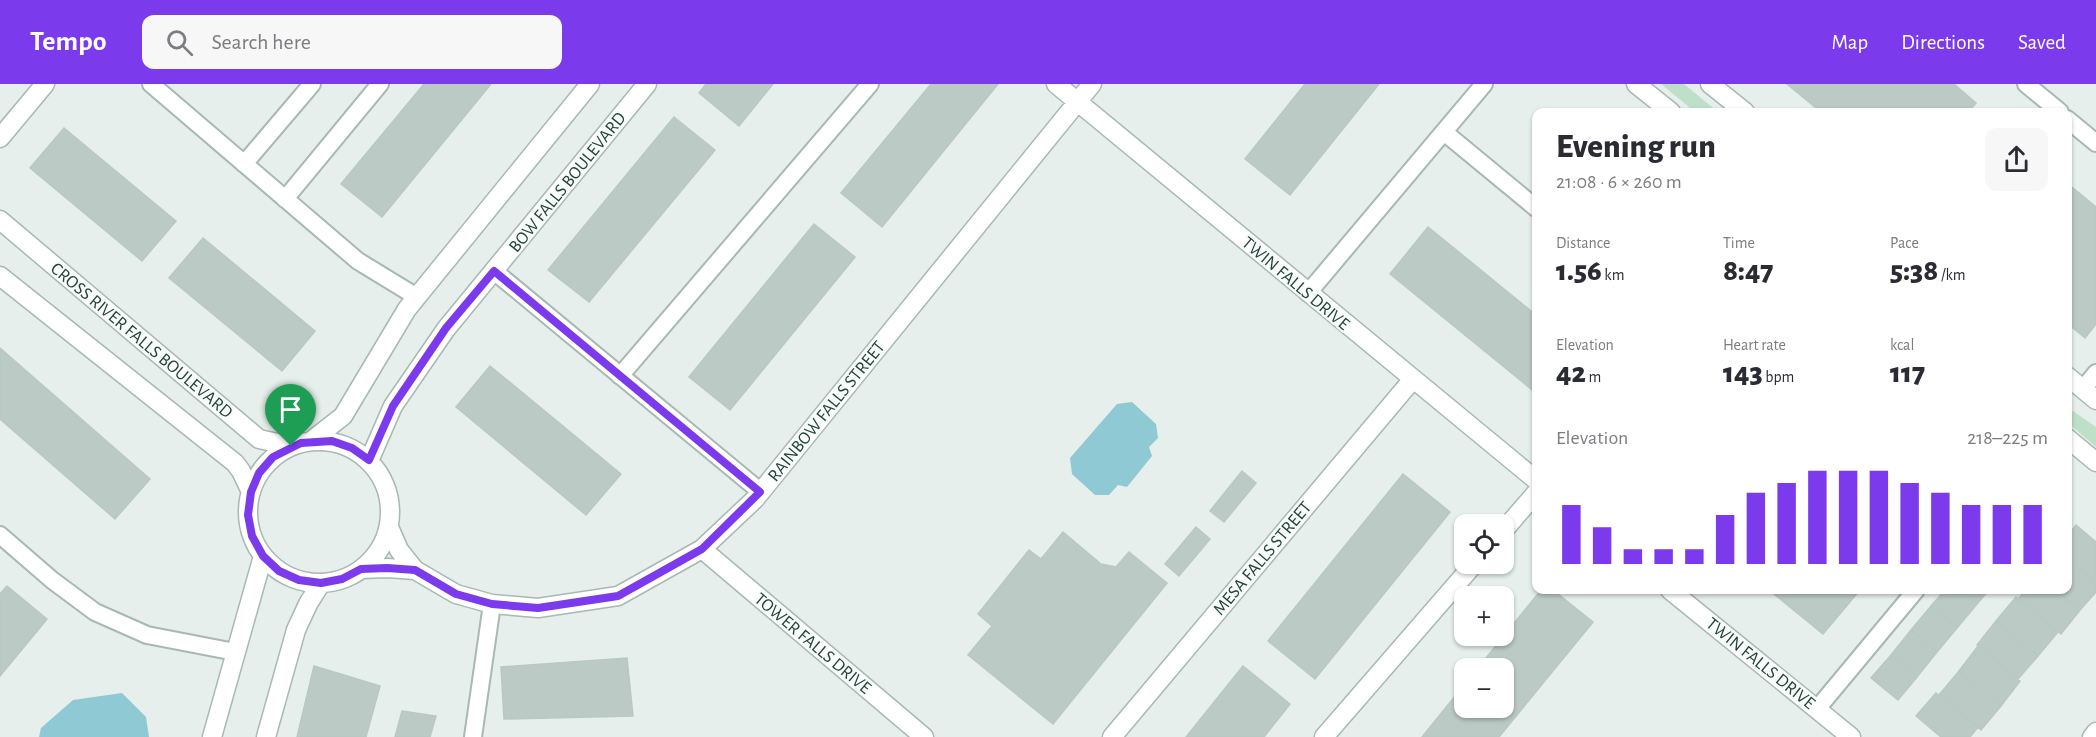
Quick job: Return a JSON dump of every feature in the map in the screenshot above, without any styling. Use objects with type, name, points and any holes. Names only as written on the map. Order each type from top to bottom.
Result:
[{"type":"street","points":[[0,138],[45,84]]},
{"type":"street","points":[[311,441],[343,416],[407,309],[590,84]]},
{"type":"street","name":"BOW FALLS BOULEVARD","points":[[369,460],[393,406],[446,328],[647,84]]},
{"type":"street","name":"TWIN FALLS DRIVE","points":[[1056,84],[1532,477]]},
{"type":"street","name":"RAINBOW FALLS STREET","points":[[389,527],[399,550],[415,570],[456,594],[492,604],[538,608],[618,596],[702,549],[760,492],[1092,84]]},
{"type":"street","points":[[1636,84],[1666,108]]},
{"type":"street","points":[[1710,84],[1740,108]]},
{"type":"street","name":"CROSS RIVER FALLS BOULEVARD","points":[[0,220],[259,439],[291,446]]},
{"type":"street","name":"CROSS RIVER FALLS BOULEVARD","points":[[0,276],[235,463],[251,492]]},
{"type":"street","name":"MESA FALLS STREET","points":[[1112,737],[1413,379]]},
{"type":"street","points":[[2072,380],[2089,395]]},
{"type":"street","points":[[311,441],[332,441],[352,448],[369,460],[383,480],[390,503],[389,527],[383,543],[373,558],[361,569],[342,579],[321,583],[299,580],[279,571],[263,556],[252,536],[248,515],[251,492],[259,473],[273,457],[291,446],[311,441]]},
{"type":"street","points":[[2072,442],[2096,462]]},
{"type":"street","points":[[1514,518],[1532,498]]},
{"type":"street","name":"TOWER FALLS DRIVE","points":[[702,549],[924,737]]},
{"type":"street","points":[[213,737],[263,556]]},
{"type":"street","name":"RAINBOW FALLS STREET","points":[[361,569],[415,570]]},
{"type":"street","points":[[1324,737],[1465,574]]},
{"type":"street","points":[[266,737],[296,630],[321,583]]},
{"type":"street","name":"TWIN FALLS DRIVE","points":[[1675,594],[1851,737]]},
{"type":"street","points":[[2092,737],[2096,732]]},
{"type":"lane","points":[[151,84],[358,261],[417,297]]},
{"type":"lane","points":[[244,164],[312,84]]},
{"type":"lane","points":[[285,199],[380,84]]},
{"type":"lane","points":[[620,376],[870,84]]},
{"type":"lane","points":[[1308,293],[1484,84]]},
{"type":"lane","points":[[2026,84],[2055,108]]},
{"type":"lane","points":[[2072,122],[2096,143]]},
{"type":"lane","points":[[1444,132],[1532,205]]},
{"type":"lane","points":[[494,271],[760,492]]},
{"type":"lane","points":[[2089,395],[2096,373]]},
{"type":"lane","points":[[0,535],[95,612],[147,635],[236,652]]},
{"type":"lane","points":[[1817,709],[1913,594]]},
{"type":"lane","points":[[473,737],[492,604]]},
{"type":"green space","points":[[1661,84],[1684,84],[1713,108],[1690,108]]},
{"type":"green space","points":[[2072,412],[2096,427],[2096,447],[2072,426]]},
{"type":"water","points":[[1132,402],[1156,424],[1158,438],[1149,447],[1152,456],[1127,487],[1118,485],[1109,495],[1095,495],[1072,474],[1070,458],[1117,404]]},
{"type":"water","points":[[122,693],[146,717],[149,737],[39,737],[41,728],[73,700]]},
{"type":"building","points":[[424,84],[491,84],[382,217],[341,184]]},
{"type":"building","points":[[706,84],[773,84],[739,126],[699,93]]},
{"type":"building","points":[[931,84],[998,84],[882,227],[841,193]]},
{"type":"building","points":[[1305,84],[1379,84],[1290,195],[1245,159]]},
{"type":"building","points":[[1787,84],[1954,84],[1976,103],[1972,108],[1816,108]]},
{"type":"building","points":[[674,117],[715,150],[589,302],[548,270]]},
{"type":"building","points":[[64,128],[176,221],[142,261],[30,168]]},
{"type":"building","points":[[2072,187],[2096,207],[2096,324],[2085,338],[2072,327]]},
{"type":"building","points":[[814,224],[855,257],[730,410],[689,377]]},
{"type":"building","points":[[1428,227],[1532,312],[1532,390],[1390,274]]},
{"type":"building","points":[[203,238],[315,331],[282,371],[169,278]]},
{"type":"building","points":[[0,348],[150,479],[115,519],[0,419]]},
{"type":"building","points":[[490,366],[621,474],[586,515],[456,407]]},
{"type":"building","points":[[1242,471],[1256,483],[1224,522],[1210,511]]},
{"type":"building","points":[[1403,474],[1450,512],[1315,679],[1268,641]]},
{"type":"building","points":[[2076,525],[2096,542],[2096,583],[2072,562],[2072,530]]},
{"type":"building","points":[[1196,527],[1210,539],[1179,576],[1165,564]]},
{"type":"building","points":[[1063,532],[1101,564],[1116,567],[1129,552],[1167,583],[1053,724],[968,655],[992,626],[978,614],[1029,550],[1041,559]]},
{"type":"building","points":[[2072,562],[2096,583],[2096,592],[2080,610],[2060,594],[2072,594]]},
{"type":"building","points":[[7,586],[47,619],[0,676],[0,594]]},
{"type":"building","points":[[1538,594],[1558,594],[1593,622],[1499,737],[1422,737],[1454,697],[1454,718],[1514,718],[1514,658],[1486,658],[1496,646],[1514,646],[1514,623]]},
{"type":"building","points":[[1774,594],[1857,594],[1823,634]]},
{"type":"building","points":[[1942,594],[1965,594],[1977,604],[1957,628],[1931,606]]},
{"type":"building","points":[[1965,594],[1986,594],[1977,604]]},
{"type":"building","points":[[2022,594],[2060,594],[2080,610],[2061,634],[2018,599]]},
{"type":"building","points":[[2016,597],[2058,632],[2038,656],[1996,621]]},
{"type":"building","points":[[1931,606],[1957,628],[1937,652],[1911,630]]},
{"type":"building","points":[[1996,621],[2038,656],[2018,679],[1977,645]]},
{"type":"building","points":[[1911,630],[1937,652],[1917,677],[1891,655]]},
{"type":"building","points":[[1978,646],[2020,681],[2001,706],[1959,671]]},
{"type":"building","points":[[1891,655],[1917,677],[1898,700],[1871,678]]},
{"type":"building","points":[[627,658],[633,716],[504,719],[501,667]]},
{"type":"building","points":[[314,666],[380,686],[366,737],[297,737]]},
{"type":"building","points":[[1243,666],[1290,704],[1264,737],[1186,737]]},
{"type":"building","points":[[1959,671],[2001,706],[1981,730],[1939,695]]},
{"type":"building","points":[[1936,693],[1978,727],[1970,737],[1941,737],[1916,716]]},
{"type":"building","points":[[402,711],[436,716],[430,737],[395,737]]},
{"type":"route","points":[[494,271],[760,492],[702,549],[618,596],[538,608],[492,604],[456,594],[415,570],[361,569],[342,579],[321,583],[299,580],[279,571],[263,556],[252,536],[248,515],[251,492],[259,473],[273,457],[291,446],[311,441],[332,441],[352,448],[369,460],[393,406],[446,328],[494,271]]}]
